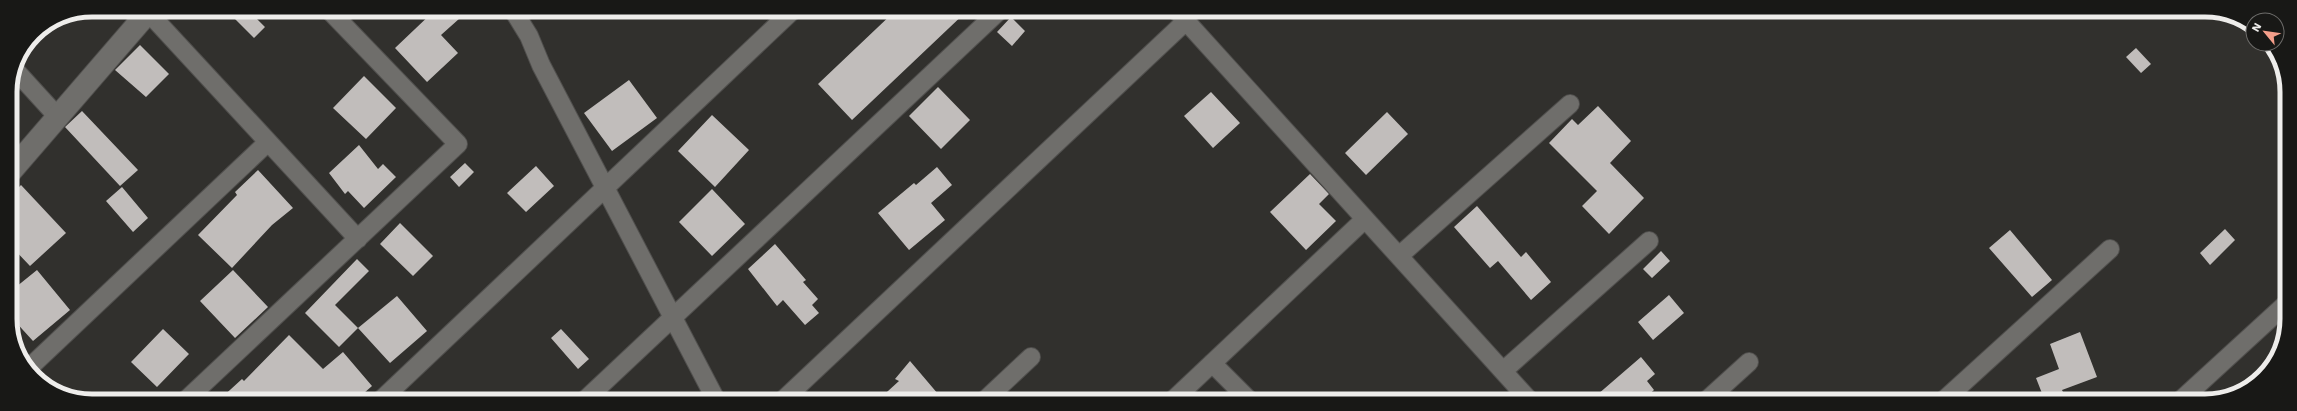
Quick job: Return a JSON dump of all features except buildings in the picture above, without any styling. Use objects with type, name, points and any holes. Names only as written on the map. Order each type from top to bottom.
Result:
[{"type":"street","points":[[17,163],[144,17]]},
{"type":"street","points":[[154,17],[358,239]]},
{"type":"street","points":[[192,394],[458,144],[336,17]]},
{"type":"street","points":[[517,17],[529,36],[541,66],[713,394]]},
{"type":"street","points":[[387,394],[786,17]]},
{"type":"street","points":[[591,394],[993,17]]},
{"type":"street","points":[[788,394],[1180,17]]},
{"type":"street","points":[[1182,17],[1524,394]]},
{"type":"street","points":[[19,74],[58,116]]},
{"type":"street","points":[[1399,256],[1570,104]]},
{"type":"street","points":[[33,364],[268,142]]},
{"type":"street","points":[[1179,394],[1365,219]]},
{"type":"street","points":[[1503,371],[1649,241]]},
{"type":"street","points":[[1951,394],[2110,249]]},
{"type":"street","points":[[2188,394],[2280,309]]},
{"type":"street","points":[[991,394],[1031,357]]},
{"type":"street","points":[[1714,394],[1749,362]]},
{"type":"street","points":[[1212,363],[1243,394]]}]
